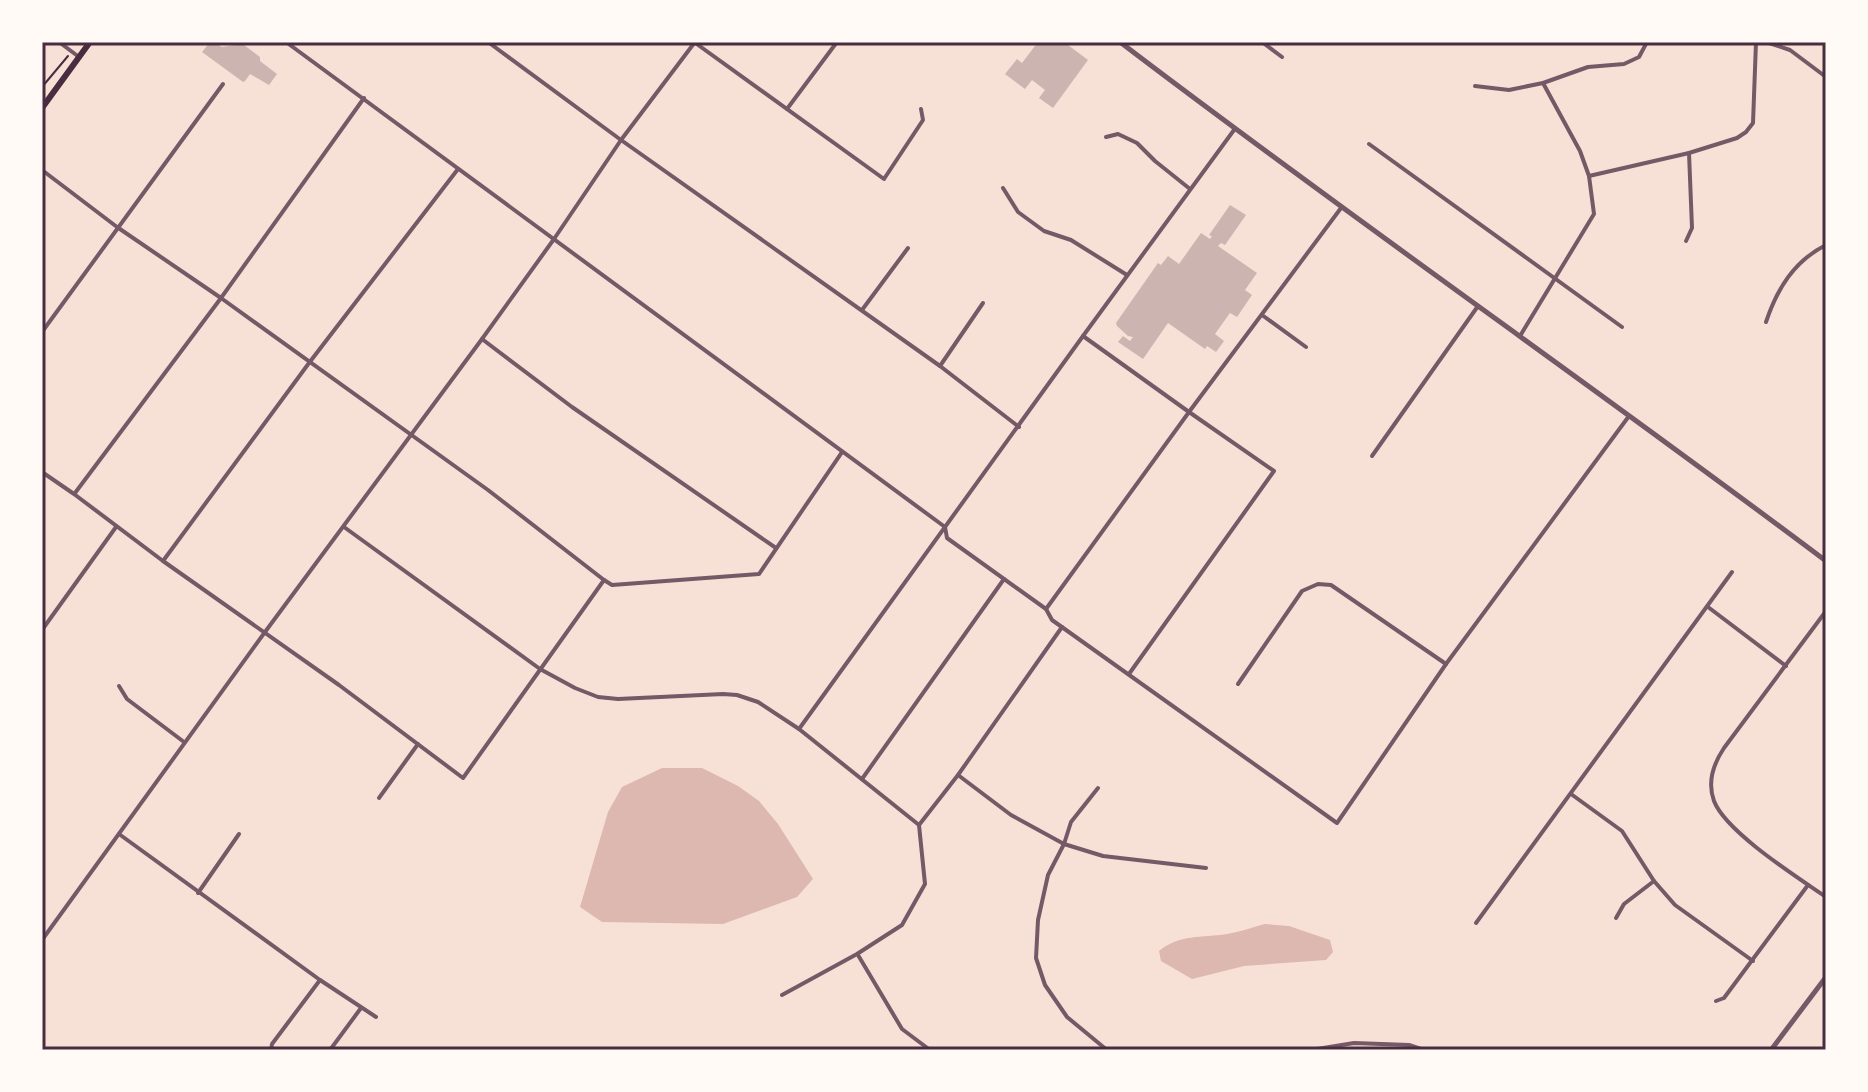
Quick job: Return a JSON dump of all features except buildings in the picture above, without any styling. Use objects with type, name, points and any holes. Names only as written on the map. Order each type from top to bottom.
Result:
[{"type":"main road","points":[[42,108],[90,42]]},
{"type":"street","points":[[59,42],[79,57]]},
{"type":"street","points":[[286,42],[945,527],[947,538],[1046,609],[1052,620],[1337,823],[1446,664],[1630,415]]},
{"type":"street","points":[[488,42],[940,366],[1019,427]]},
{"type":"street","points":[[42,940],[482,339],[621,140],[694,42],[884,179],[923,120],[921,109]]},
{"type":"street","points":[[787,109],[837,42]]},
{"type":"street","points":[[1120,42],[1234,130],[1630,415],[1826,561]]},
{"type":"street","points":[[1262,42],[1282,57]]},
{"type":"street","points":[[1475,86],[1509,90],[1543,83],[1588,67],[1624,64],[1639,57],[1647,42]]},
{"type":"street","points":[[1589,176],[1689,153],[1737,138],[1746,132],[1753,123],[1756,42],[1790,50],[1826,77]]},
{"type":"street","points":[[1520,336],[1594,214],[1589,176],[1580,151],[1543,83]]},
{"type":"street","points":[[42,332],[223,84]]},
{"type":"street","points":[[74,494],[221,298],[364,98]]},
{"type":"street","points":[[799,729],[1234,130]]},
{"type":"street","points":[[1106,137],[1118,134],[1137,143],[1190,189]]},
{"type":"street","points":[[1369,144],[1622,327]]},
{"type":"street","points":[[1686,241],[1692,228],[1689,153]]},
{"type":"street","points":[[163,561],[309,363],[458,169]]},
{"type":"street","points":[[42,170],[117,227],[488,490],[612,585],[759,574],[842,452]]},
{"type":"street","points":[[1003,188],[1018,212],[1044,231],[1071,240],[1127,275]]},
{"type":"street","points":[[1046,609],[1341,208]]},
{"type":"street","points":[[1766,322],[1773,302],[1790,274],[1801,261],[1826,245]]},
{"type":"street","points":[[862,310],[908,248]]},
{"type":"street","points":[[940,366],[983,303]]},
{"type":"street","points":[[1372,456],[1478,306]]},
{"type":"street","points":[[1262,315],[1306,347]]},
{"type":"street","points":[[1083,336],[1274,471],[1129,674]]},
{"type":"street","points":[[482,339],[572,407],[776,548]]},
{"type":"street","points":[[42,472],[463,778],[604,580]]},
{"type":"street","points":[[42,630],[116,527]]},
{"type":"street","points":[[344,527],[540,669],[575,688],[598,697],[618,699],[693,694],[737,695],[758,702],[799,729],[919,825]]},
{"type":"street","points":[[1476,923],[1732,572]]},
{"type":"street","points":[[862,780],[1004,579]]},
{"type":"street","points":[[1238,684],[1302,591],[1318,584],[1331,585],[1446,664]]},
{"type":"street","points":[[1708,607],[1786,666]]},
{"type":"street","points":[[1826,611],[1714,762],[1711,780],[1713,798],[1730,824],[1826,897]]},
{"type":"street","points":[[782,995],[902,925],[925,884],[919,825],[1062,627]]},
{"type":"street","points":[[119,686],[127,699],[184,742]]},
{"type":"street","points":[[379,798],[418,744]]},
{"type":"street","points":[[958,775],[1011,815],[1064,844],[1103,856],[1206,868]]},
{"type":"street","points":[[1098,788],[1071,822],[1048,875],[1038,920],[1036,958],[1045,985],[1067,1017],[1107,1050]]},
{"type":"street","points":[[1571,793],[1622,831],[1654,881],[1675,905],[1753,961]]},
{"type":"street","points":[[119,834],[376,1017]]},
{"type":"street","points":[[198,893],[239,834]]},
{"type":"street","points":[[1616,918],[1624,904],[1654,881]]},
{"type":"street","points":[[1716,1001],[1724,998],[1808,885]]},
{"type":"street","points":[[857,954],[902,1029],[930,1050]]},
{"type":"street","points":[[1771,1050],[1826,977]]},
{"type":"street","points":[[271,1050],[272,1044],[320,980]]},
{"type":"street","points":[[330,1050],[361,1008]]},
{"type":"street","points":[[1311,1050],[1354,1043],[1409,1045],[1424,1050]]},
{"type":"path","points":[[42,87],[72,51]]},
{"type":"shaded area","points":[[662,768],[702,768],[738,786],[759,801],[778,824],[813,879],[797,897],[723,924],[602,922],[580,907],[608,812],[622,787]]},
{"type":"shaded area","points":[[1265,924],[1289,926],[1330,940],[1333,952],[1326,960],[1244,966],[1192,979],[1161,961],[1159,951],[1175,942]]}]
